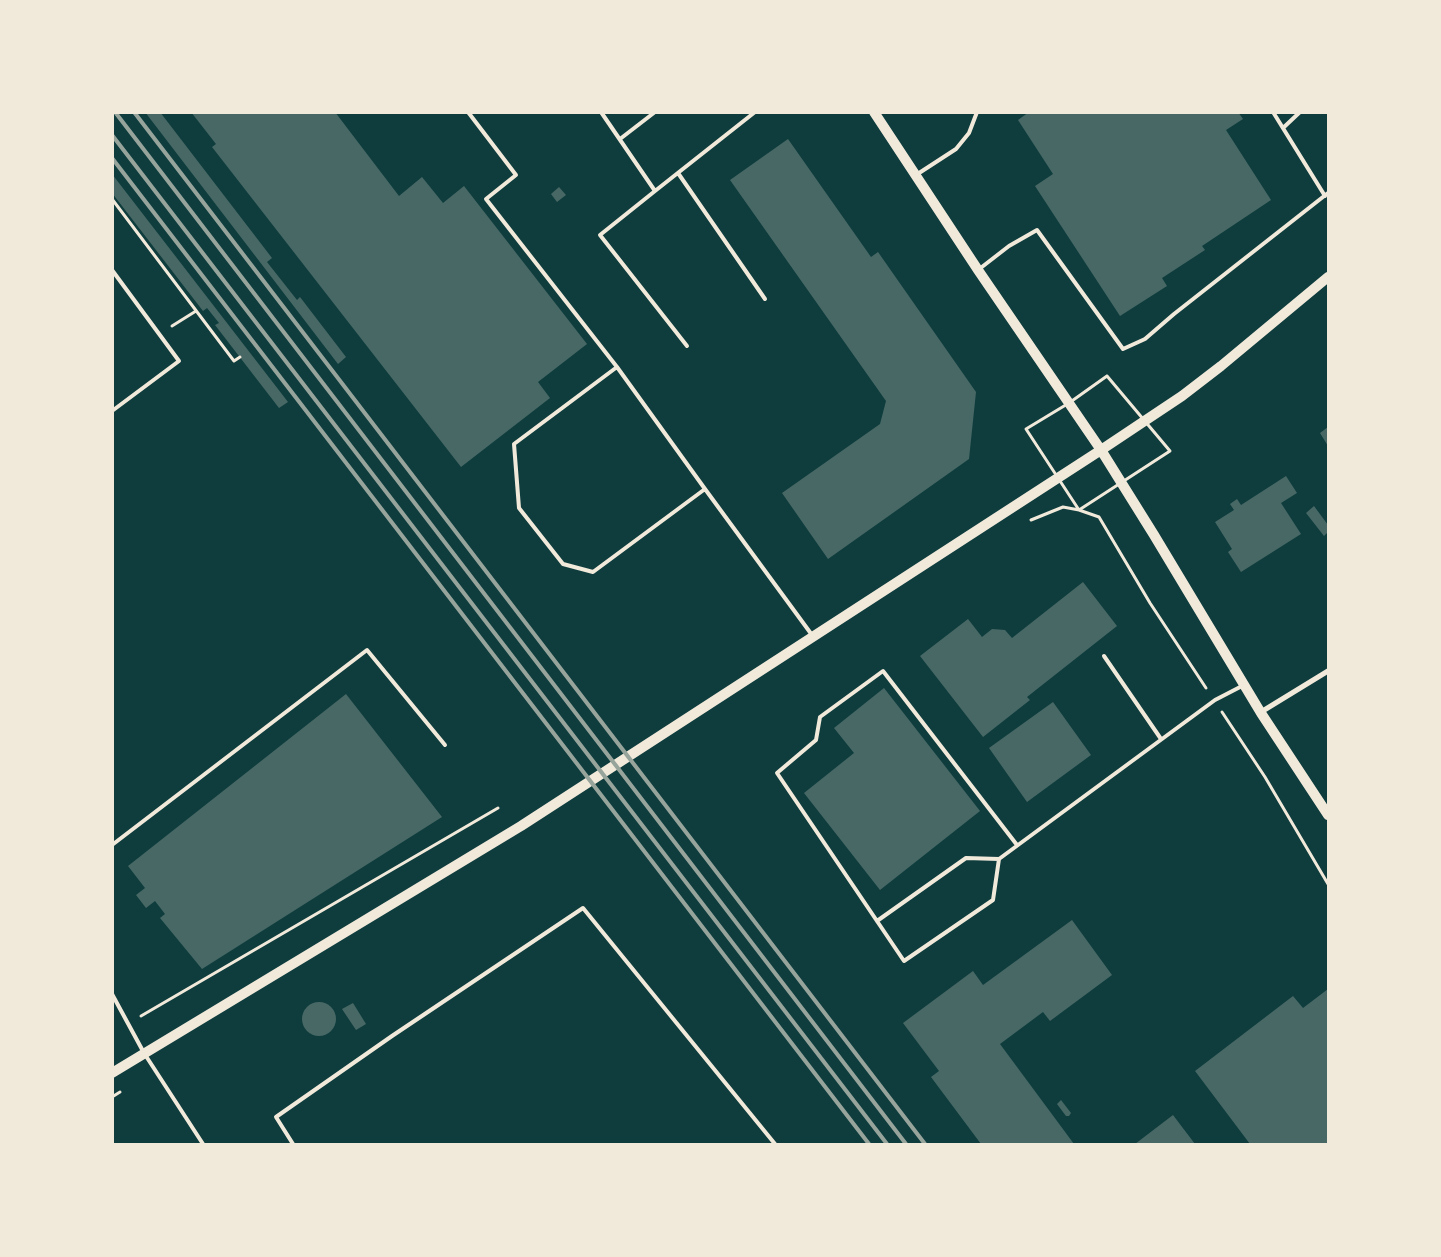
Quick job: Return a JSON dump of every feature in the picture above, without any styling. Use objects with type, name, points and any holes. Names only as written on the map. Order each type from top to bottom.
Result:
[{"type":"main road","points":[[874,112],[978,270],[1101,450],[1260,713],[1328,815]]},
{"type":"main road","points":[[112,1073],[521,826],[1101,450],[1182,396],[1328,277]]},
{"type":"street","points":[[1260,713],[1328,671]]},
{"type":"lane","points":[[468,112],[516,175],[486,198],[617,367],[814,636]]},
{"type":"lane","points":[[601,112],[655,191]]},
{"type":"lane","points":[[620,139],[655,112]]},
{"type":"lane","points":[[686,346],[600,235],[755,112]]},
{"type":"lane","points":[[916,175],[956,148],[969,133],[977,112]]},
{"type":"lane","points":[[978,270],[1009,246],[1037,230],[1123,349],[1145,339],[1327,194],[1274,112]]},
{"type":"lane","points":[[1283,128],[1300,112]]},
{"type":"lane","points":[[678,173],[764,299]]},
{"type":"lane","points":[[112,270],[179,361],[112,411]]},
{"type":"lane","points":[[617,367],[514,444],[518,508],[563,564],[593,572],[705,489]]},
{"type":"lane","points":[[112,845],[367,650],[445,745]]},
{"type":"lane","points":[[1104,656],[1161,739]]},
{"type":"lane","points":[[999,859],[993,900],[904,961],[777,772],[816,740],[820,717],[882,671],[1017,844]]},
{"type":"lane","points":[[876,921],[966,858],[999,859],[1214,700],[1244,685]]},
{"type":"lane","points":[[293,1144],[276,1117],[392,1036],[583,908],[775,1144]]},
{"type":"lane","points":[[112,994],[144,1053],[203,1144]]},
{"type":"path","points":[[112,198],[234,362],[240,357]]},
{"type":"path","points":[[160,334],[196,310]]},
{"type":"path","points":[[1022,523],[1063,508],[1079,510],[1098,517],[1150,604],[1265,776],[1328,884]]},
{"type":"path","points":[[127,1024],[498,808]]},
{"type":"building","points":[[145,112],[160,112],[272,258],[267,262],[297,300],[300,297],[346,357],[338,364]]},
{"type":"building","points":[[191,112],[335,112],[399,196],[422,177],[443,203],[464,186],[587,344],[538,382],[550,398],[461,467],[212,147],[216,144]]},
{"type":"building","points":[[1029,112],[1238,112],[1243,119],[1226,130],[1271,200],[1202,246],[1205,250],[1162,278],[1167,286],[1120,316],[1035,186],[1053,174],[1018,120]]},
{"type":"building","points":[[788,139],[871,257],[878,252],[976,392],[969,459],[828,559],[782,493],[880,424],[886,401],[730,180]]},
{"type":"building","points":[[112,174],[288,402],[279,408],[215,325],[219,323],[207,308],[203,311],[112,193]]},
{"type":"building","points":[[559,187],[566,195],[557,202],[551,194]]},
{"type":"building","points":[[1328,427],[1328,446],[1320,433]]},
{"type":"building","points":[[1286,476],[1297,493],[1281,503],[1301,534],[1241,572],[1228,552],[1232,549],[1215,522],[1234,510],[1230,504],[1237,499],[1241,505]]},
{"type":"building","points":[[1314,506],[1328,525],[1328,532],[1324,536],[1306,513]]},
{"type":"building","points":[[1083,582],[1117,626],[1027,697],[1030,700],[983,737],[920,656],[968,619],[982,637],[992,629],[1005,630],[1012,638]]},
{"type":"building","points":[[884,688],[980,811],[880,890],[804,793],[854,753],[834,728]]},
{"type":"building","points":[[346,694],[442,817],[202,969],[160,918],[165,914],[155,901],[146,908],[136,895],[145,888],[128,866]]},
{"type":"building","points":[[1053,702],[1091,755],[1027,802],[989,748]]},
{"type":"building","points":[[1072,920],[1112,975],[1050,1021],[1043,1012],[1000,1044],[1074,1144],[981,1144],[931,1077],[939,1071],[903,1023],[973,971],[983,985]]},
{"type":"building","points":[[1328,989],[1328,1144],[1250,1144],[1195,1071],[1293,996],[1303,1008]]},
{"type":"building","points":[[319,1002],[331,1007],[336,1019],[331,1031],[319,1036],[307,1031],[302,1019],[307,1007]]},
{"type":"building","points":[[353,1003],[366,1024],[356,1030],[342,1009]]},
{"type":"building","points":[[1061,1100],[1071,1113],[1069,1116],[1066,1116],[1057,1104]]},
{"type":"building","points":[[1173,1115],[1195,1144],[1135,1144]]},
{"type":"railway","points":[[115,112],[906,1144]]},
{"type":"railway","points":[[134,112],[925,1144]]},
{"type":"railway","points":[[112,135],[887,1144]]},
{"type":"railway","points":[[112,158],[869,1144]]}]
